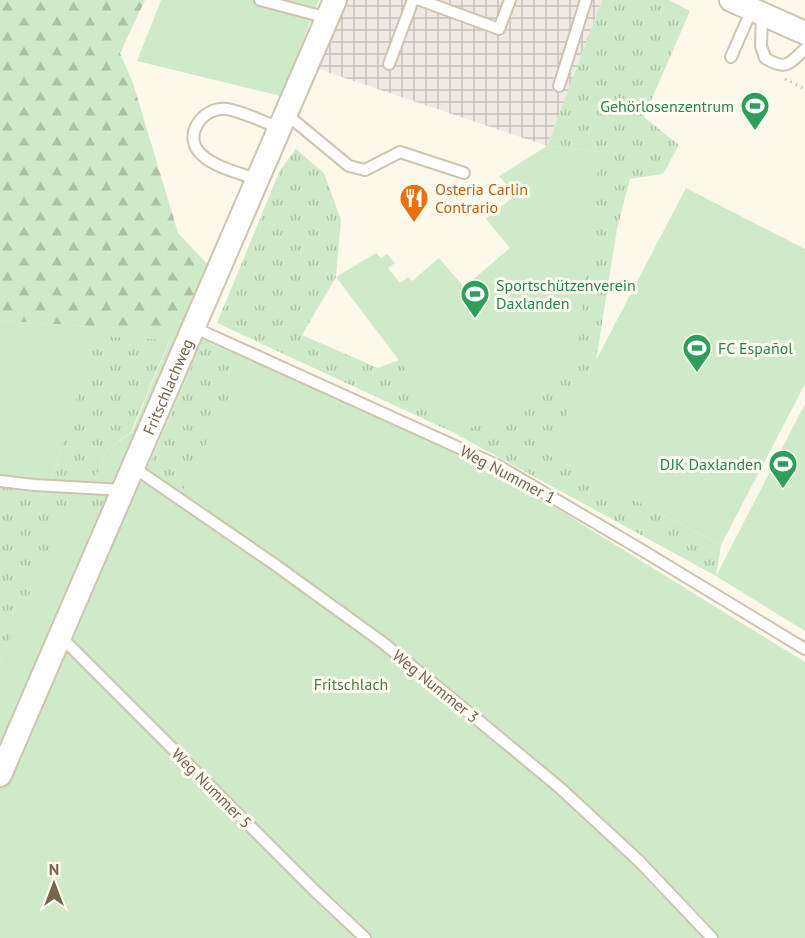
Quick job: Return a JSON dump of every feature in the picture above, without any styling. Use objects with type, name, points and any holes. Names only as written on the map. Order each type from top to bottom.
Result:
[{"type":"street","points":[[748,7],[805,33]]},
{"type":"street","name":"Fritschlachweg","points":[[0,775],[331,9]]},
{"type":"lane","points":[[260,0],[331,9]]},
{"type":"lane","points":[[389,64],[413,0]]},
{"type":"lane","points":[[420,0],[500,29],[510,0]]},
{"type":"lane","points":[[559,86],[586,0]]},
{"type":"lane","points":[[748,7],[765,58],[778,66],[789,64],[805,49]]},
{"type":"lane","points":[[731,57],[748,7]]},
{"type":"lane","points":[[258,180],[202,156],[194,140],[196,124],[201,117],[218,109],[228,109],[283,121],[350,166],[365,170],[400,152],[464,173]]},
{"type":"lane","name":"Weg Nummer 1","points":[[195,328],[497,465],[805,649]]},
{"type":"lane","name":"Weg Nummer 3","points":[[133,467],[382,642],[559,787],[639,861],[712,938]]},
{"type":"lane","points":[[0,481],[124,490]]},
{"type":"lane","name":"Weg Nummer 5","points":[[60,636],[365,938]]},
{"type":"shaded area","points":[[347,0],[602,0],[547,146],[318,69]]},
{"type":"green space","points":[[0,0],[145,0],[120,53],[133,83],[178,233],[209,266],[187,332],[0,321]]},
{"type":"green space","points":[[161,0],[319,0],[281,96],[137,61]]},
{"type":"green space","points":[[602,0],[669,0],[690,11],[644,117],[679,145],[663,174],[630,179],[617,229],[596,361],[547,454],[721,545],[716,576],[454,433],[600,152],[547,146]]},
{"type":"green space","name":"Sportschützenverein Daxlanden","points":[[547,146],[600,152],[577,353],[498,419],[454,433],[336,277],[376,253],[381,258],[387,254],[395,263],[388,268],[400,283],[408,277],[412,281],[439,258],[464,287],[510,248],[486,219],[513,197],[508,191],[510,189],[499,176]]},
{"type":"green space","points":[[296,149],[324,173],[341,220],[336,277],[302,335],[378,368],[399,360],[454,433],[217,323],[280,170]]},
{"type":"green space","name":"FC Español","points":[[686,188],[805,249],[805,384],[721,545],[547,454]]},
{"type":"green space","name":"Fritschlach","points":[[0,321],[194,332],[488,466],[805,662],[805,938],[0,938],[0,664],[69,500],[103,513],[109,500],[101,494],[0,484]],"holes":[[[96,336],[170,340],[132,432],[107,450],[94,481],[50,481]],[[210,343],[247,360],[182,493],[167,485],[149,464],[198,352]]]},
{"type":"green space","points":[[96,335],[170,339],[131,432],[107,450],[94,481],[50,481]]},
{"type":"green space","points":[[209,343],[248,359],[182,493],[167,485],[149,465],[198,352]]},
{"type":"green space","name":"DJK Daxlanden","points":[[805,404],[805,631],[716,576]]},
{"type":"green space","points":[[0,484],[101,494],[109,499],[103,513],[69,501],[0,664]]},
{"type":"place","name":"Gehörlosenzentrum","points":[[755,132]]},
{"type":"place","name":"Osteria Carlin Contrario","points":[[414,224]]},
{"type":"place","name":"Sportschützenverein Daxlanden","points":[[475,320]]},
{"type":"place","name":"FC Español","points":[[697,374]]},
{"type":"place","name":"DJK Daxlanden","points":[[783,490]]}]
